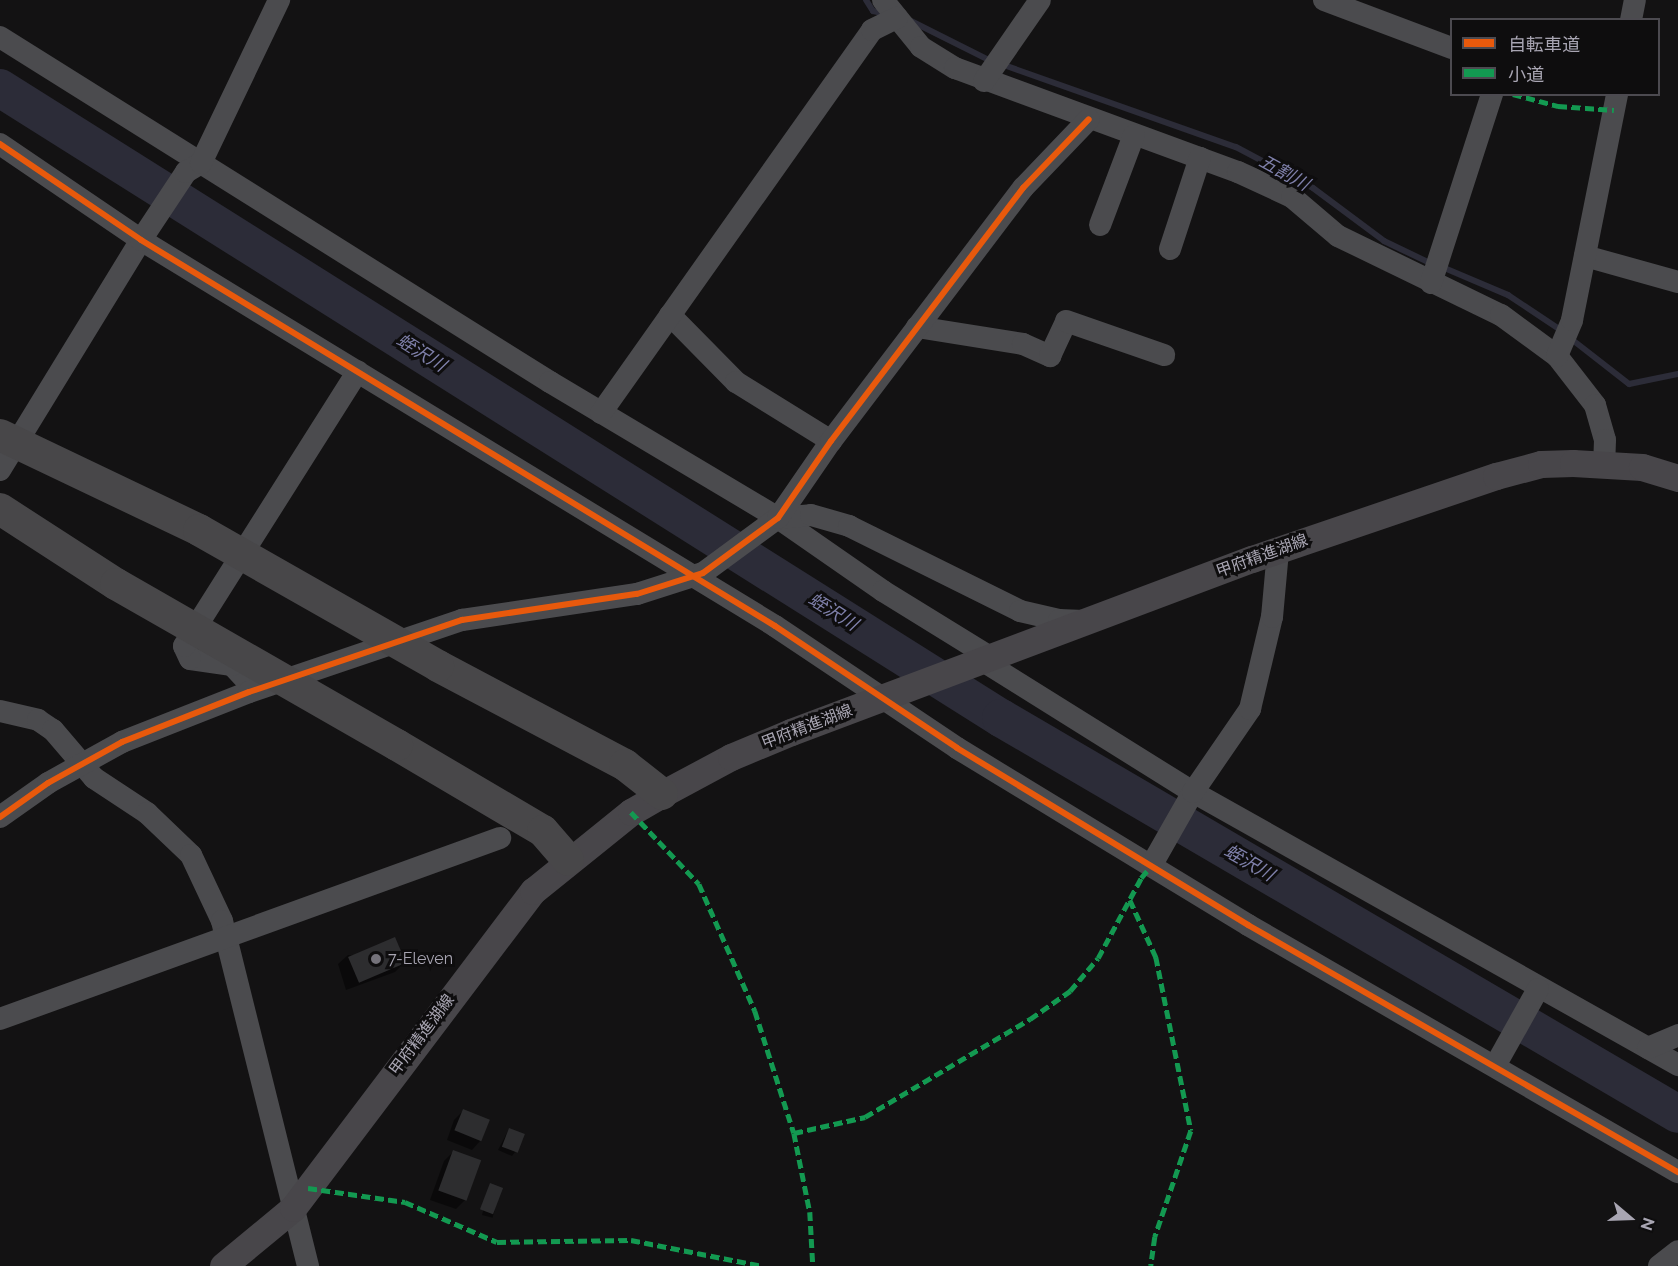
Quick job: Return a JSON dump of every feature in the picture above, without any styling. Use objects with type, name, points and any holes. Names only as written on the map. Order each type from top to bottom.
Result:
[{"type":"highway","points":[[0,435],[199,530],[438,666],[625,765],[662,794]]},
{"type":"highway","points":[[0,509],[116,584],[398,745],[543,831],[568,860]]},
{"type":"main road","name":"甲府精進湖線","points":[[222,1266],[293,1208],[494,938],[533,891],[568,860],[662,794],[731,757],[887,696],[1084,621],[1496,476],[1540,464],[1604,464],[1642,467],[1678,478]]},
{"type":"street","points":[[0,470],[146,234],[194,168],[279,0]]},
{"type":"street","points":[[883,0],[921,47],[984,81],[1200,158],[1292,197],[1338,237],[1502,315],[1557,356],[1594,405],[1605,440],[1604,464]]},
{"type":"street","points":[[984,81],[1041,0]]},
{"type":"street","points":[[1324,0],[1450,47]]},
{"type":"street","points":[[1631,18],[1635,0]]},
{"type":"street","points":[[601,413],[872,30],[897,18]]},
{"type":"street","points":[[0,37],[194,168],[601,413],[883,591],[983,660],[1191,795],[1536,993],[1678,1065]]},
{"type":"street","points":[[1431,283],[1491,96]]},
{"type":"street","points":[[1557,356],[1572,320],[1617,96]]},
{"type":"street","points":[[0,817],[82,763],[151,728],[249,693],[462,620],[637,594],[697,576],[772,523],[831,441],[1023,188],[1089,119]]},
{"type":"street","points":[[1100,225],[1134,135]]},
{"type":"street","points":[[0,144],[146,234],[358,370],[667,560],[697,576],[1154,861],[1499,1059],[1678,1172]]},
{"type":"street","points":[[1170,249],[1200,158]]},
{"type":"street","points":[[1585,256],[1678,282]]},
{"type":"street","points":[[670,315],[736,382],[831,441]]},
{"type":"street","points":[[917,327],[1023,344],[1050,356],[1066,321],[1164,355]]},
{"type":"street","points":[[249,693],[244,673],[232,665],[190,659],[184,646],[358,370]]},
{"type":"street","points":[[772,523],[811,515],[849,526],[1020,611],[1059,620],[1084,621]]},
{"type":"street","points":[[1154,861],[1191,795],[1250,709],[1272,617],[1278,551]]},
{"type":"street","points":[[0,711],[38,720],[53,730],[94,778],[147,813],[190,855],[222,921],[224,940],[308,1266]]},
{"type":"street","points":[[0,1019],[224,940],[500,838]]},
{"type":"street","points":[[1499,1059],[1536,993]]},
{"type":"street","points":[[1648,1048],[1678,1035]]},
{"type":"street","points":[[1659,1266],[1678,1251]]},
{"type":"building","name":"7-Eleven","points":[[395,937],[406,963],[359,983],[348,957]]},
{"type":"building","points":[[463,1109],[490,1120],[481,1141],[454,1130]]},
{"type":"building","points":[[509,1128],[525,1134],[518,1153],[502,1147]]},
{"type":"building","points":[[453,1150],[481,1160],[466,1201],[438,1190]]},
{"type":"building","points":[[490,1183],[503,1188],[493,1214],[480,1209]]},
{"type":"waterway","name":"五割川","points":[[866,0],[873,11],[886,14]]},
{"type":"waterway","name":"五割川","points":[[907,19],[991,61]]},
{"type":"waterway","name":"五割川","points":[[1001,64],[1236,147],[1313,188],[1384,241],[1432,264]]},
{"type":"waterway","name":"蛭沢川","points":[[0,88],[1001,718],[1678,1114]]},
{"type":"waterway","name":"五割川","points":[[1442,267],[1508,295],[1562,331]]},
{"type":"waterway","name":"五割川","points":[[1570,338],[1629,384],[1678,374]]},
{"type":"marked path","points":[[1520,96],[1558,106],[1614,110]]},
{"type":"marked path","points":[[631,812],[699,884],[755,1011],[794,1133],[810,1212],[813,1266]]},
{"type":"marked path","points":[[794,1133],[865,1117],[1030,1019],[1070,991],[1098,958],[1141,878],[1151,866]]},
{"type":"marked path","points":[[1130,900],[1156,957],[1191,1131],[1155,1237],[1151,1266]]},
{"type":"marked path","points":[[308,1188],[405,1202],[497,1242],[631,1240],[762,1266]]},
{"type":"cycle path","points":[[0,817],[48,783],[122,742],[249,692],[462,620],[637,594],[703,573],[778,518],[831,441],[1023,188],[1089,119]]},
{"type":"cycle path","points":[[0,144],[141,240],[775,626],[957,748],[1248,925],[1678,1172]]},
{"type":"place","name":"7-Eleven","points":[[376,959]]}]
